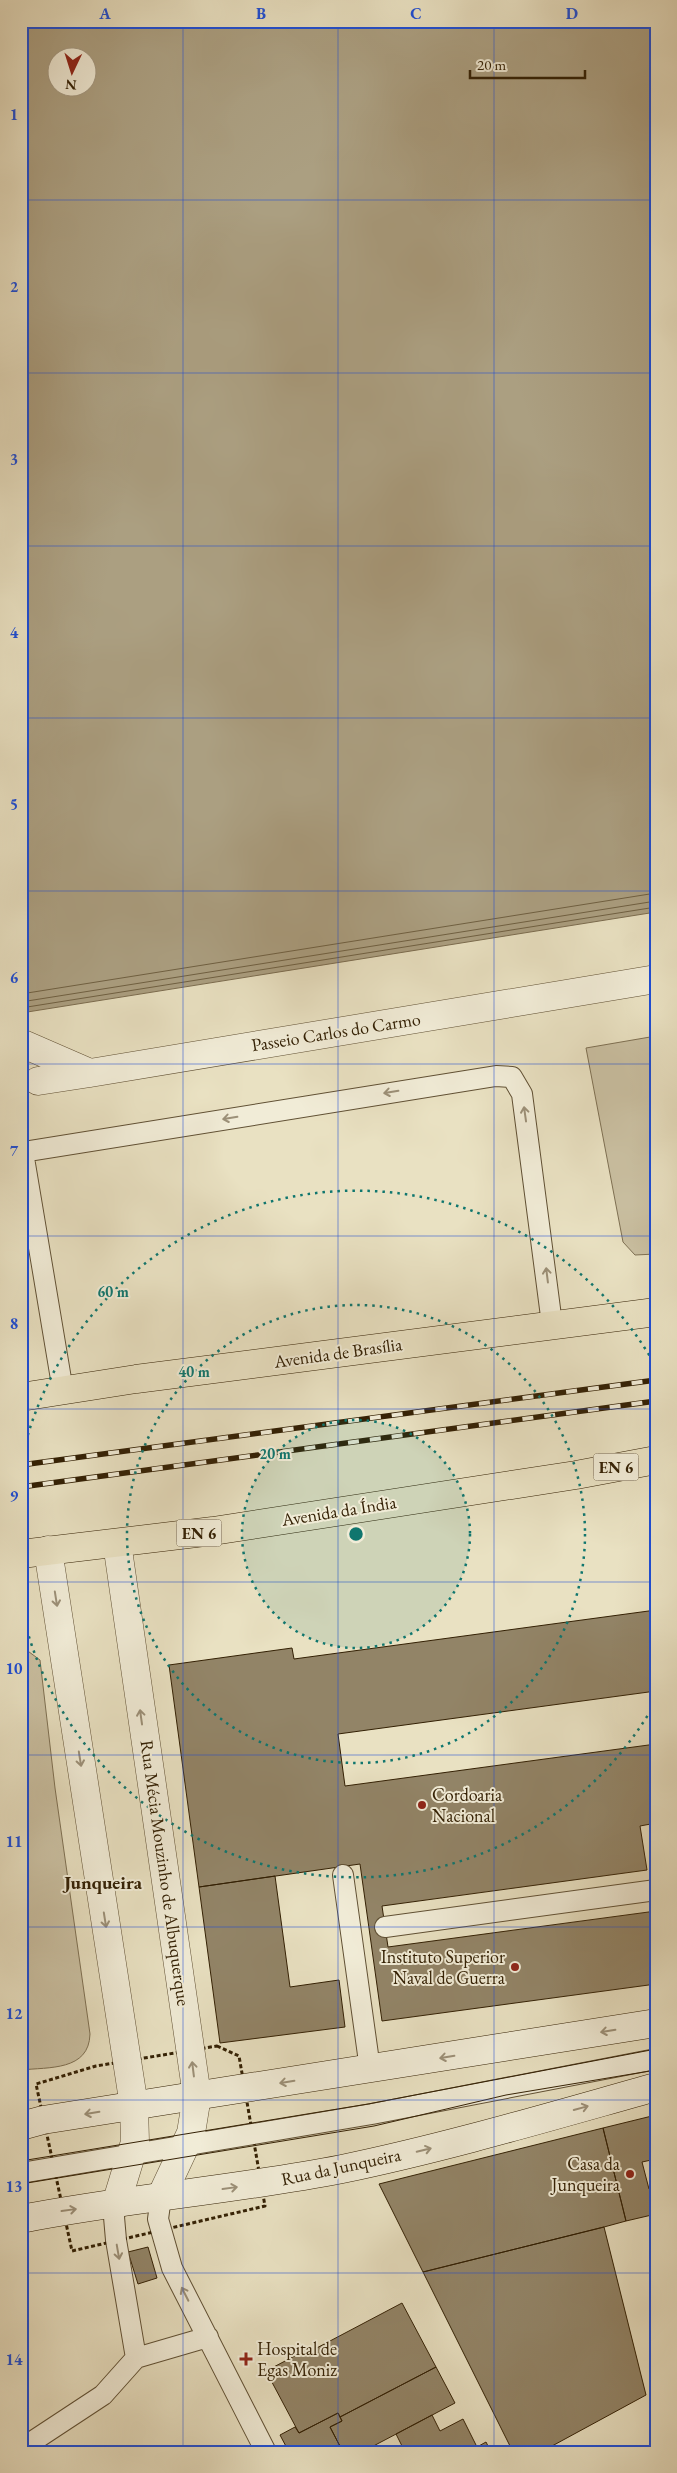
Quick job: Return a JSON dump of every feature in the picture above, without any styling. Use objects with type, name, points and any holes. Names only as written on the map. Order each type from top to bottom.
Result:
[{"type":"main road","name":"Avenida de Brasília","points":[[21,1397],[552,1324],[656,1312]]},
{"type":"main road","name":"Avenida da Índia","points":[[21,1554],[222,1530],[656,1460]]},
{"type":"street","name":"Passeio Carlos do Carmo","points":[[38,1082],[656,979]]},
{"type":"street","points":[[21,1043],[90,1073]]},
{"type":"street","name":"Rua Mécia Mouzinho de Albuquerque","points":[[117,1543],[197,2096],[196,2114],[186,2145],[161,2197]]},
{"type":"street","points":[[48,1550],[134,2106],[136,2127],[133,2154],[116,2204]]},
{"type":"street","points":[[21,2126],[134,2106],[655,2025]]},
{"type":"street","name":"Rua da Junqueira","points":[[21,2219],[161,2197],[261,2184],[343,2168],[448,2145],[656,2087]]},
{"type":"lane","points":[[63,1391],[22,1148],[437,1084],[496,1076],[512,1077],[522,1094],[552,1324]]},
{"type":"lane","points":[[344,1876],[368,1929],[370,2069]]},
{"type":"lane","points":[[368,1929],[656,1890]]},
{"type":"lane","points":[[21,2173],[372,2114],[656,2059]]},
{"type":"lane","points":[[161,2197],[158,2219],[172,2268],[266,2452]]},
{"type":"lane","points":[[116,2204],[114,2218],[116,2240],[136,2358]]},
{"type":"lane","points":[[21,2449],[104,2395],[136,2358],[208,2337]]},
{"type":"shaded area","points":[[656,1036],[656,1254],[635,1255],[623,1242],[586,1048]]},
{"type":"shaded area","points":[[21,1646],[40,1660],[55,1788],[90,2034],[88,2046],[83,2055],[75,2061],[55,2067],[21,2070]]},
{"type":"water","points":[[21,21],[656,21],[656,912],[21,1013]]},
{"type":"building","name":"Cordoaria Nacional","points":[[656,1610],[656,1691],[338,1734],[345,1786],[656,1744],[656,1823],[640,1826],[647,1870],[382,1906],[388,1947],[656,1911],[656,1984],[382,2021],[360,1864],[199,1887],[169,1665],[292,1648],[294,1659]]},
{"type":"building","points":[[275,1876],[290,1987],[339,1980],[345,2027],[220,2043],[199,1887]]},
{"type":"building","name":"Casa da Junqueira","points":[[656,2115],[656,2159],[642,2162],[649,2189],[656,2187],[656,2214],[626,2221],[603,2128]]},
{"type":"building","points":[[603,2128],[626,2221],[604,2227],[423,2272],[379,2184]]},
{"type":"building","points":[[604,2227],[646,2395],[541,2452],[513,2452],[423,2272]]},
{"type":"building","points":[[148,2247],[157,2278],[138,2284],[128,2252]]},
{"type":"building","points":[[402,2303],[436,2367],[340,2417],[338,2413],[299,2433],[266,2371],[310,2348],[311,2351]]},
{"type":"building","points":[[436,2367],[455,2403],[362,2452],[343,2452],[330,2427],[342,2421],[340,2417]]},
{"type":"building","points":[[338,2413],[342,2421],[330,2427],[343,2452],[289,2452],[280,2435],[295,2427],[299,2433]]},
{"type":"building","points":[[432,2415],[440,2431],[463,2419],[477,2447],[486,2442],[491,2452],[405,2452],[396,2434]]},
{"type":"tram line","points":[[21,2161],[368,2104],[656,2049]]},
{"type":"tram line","points":[[21,2184],[374,2126],[506,2095],[656,2070]]},
{"type":"railway","points":[[21,1465],[656,1380]]},
{"type":"railway","points":[[21,1487],[656,1401]]},
{"type":"place","name":"Cordoaria Nacional","points":[[422,1805]]},
{"type":"place","name":"Instituto Superior Naval de Guerra","points":[[515,1967]]},
{"type":"place","name":"Casa da Junqueira","points":[[630,2174]]},
{"type":"place","name":"Hospital de Egas Moniz","points":[[246,2359]]},
{"type":"district","name":"Junqueira","points":[[103,1882]]}]
